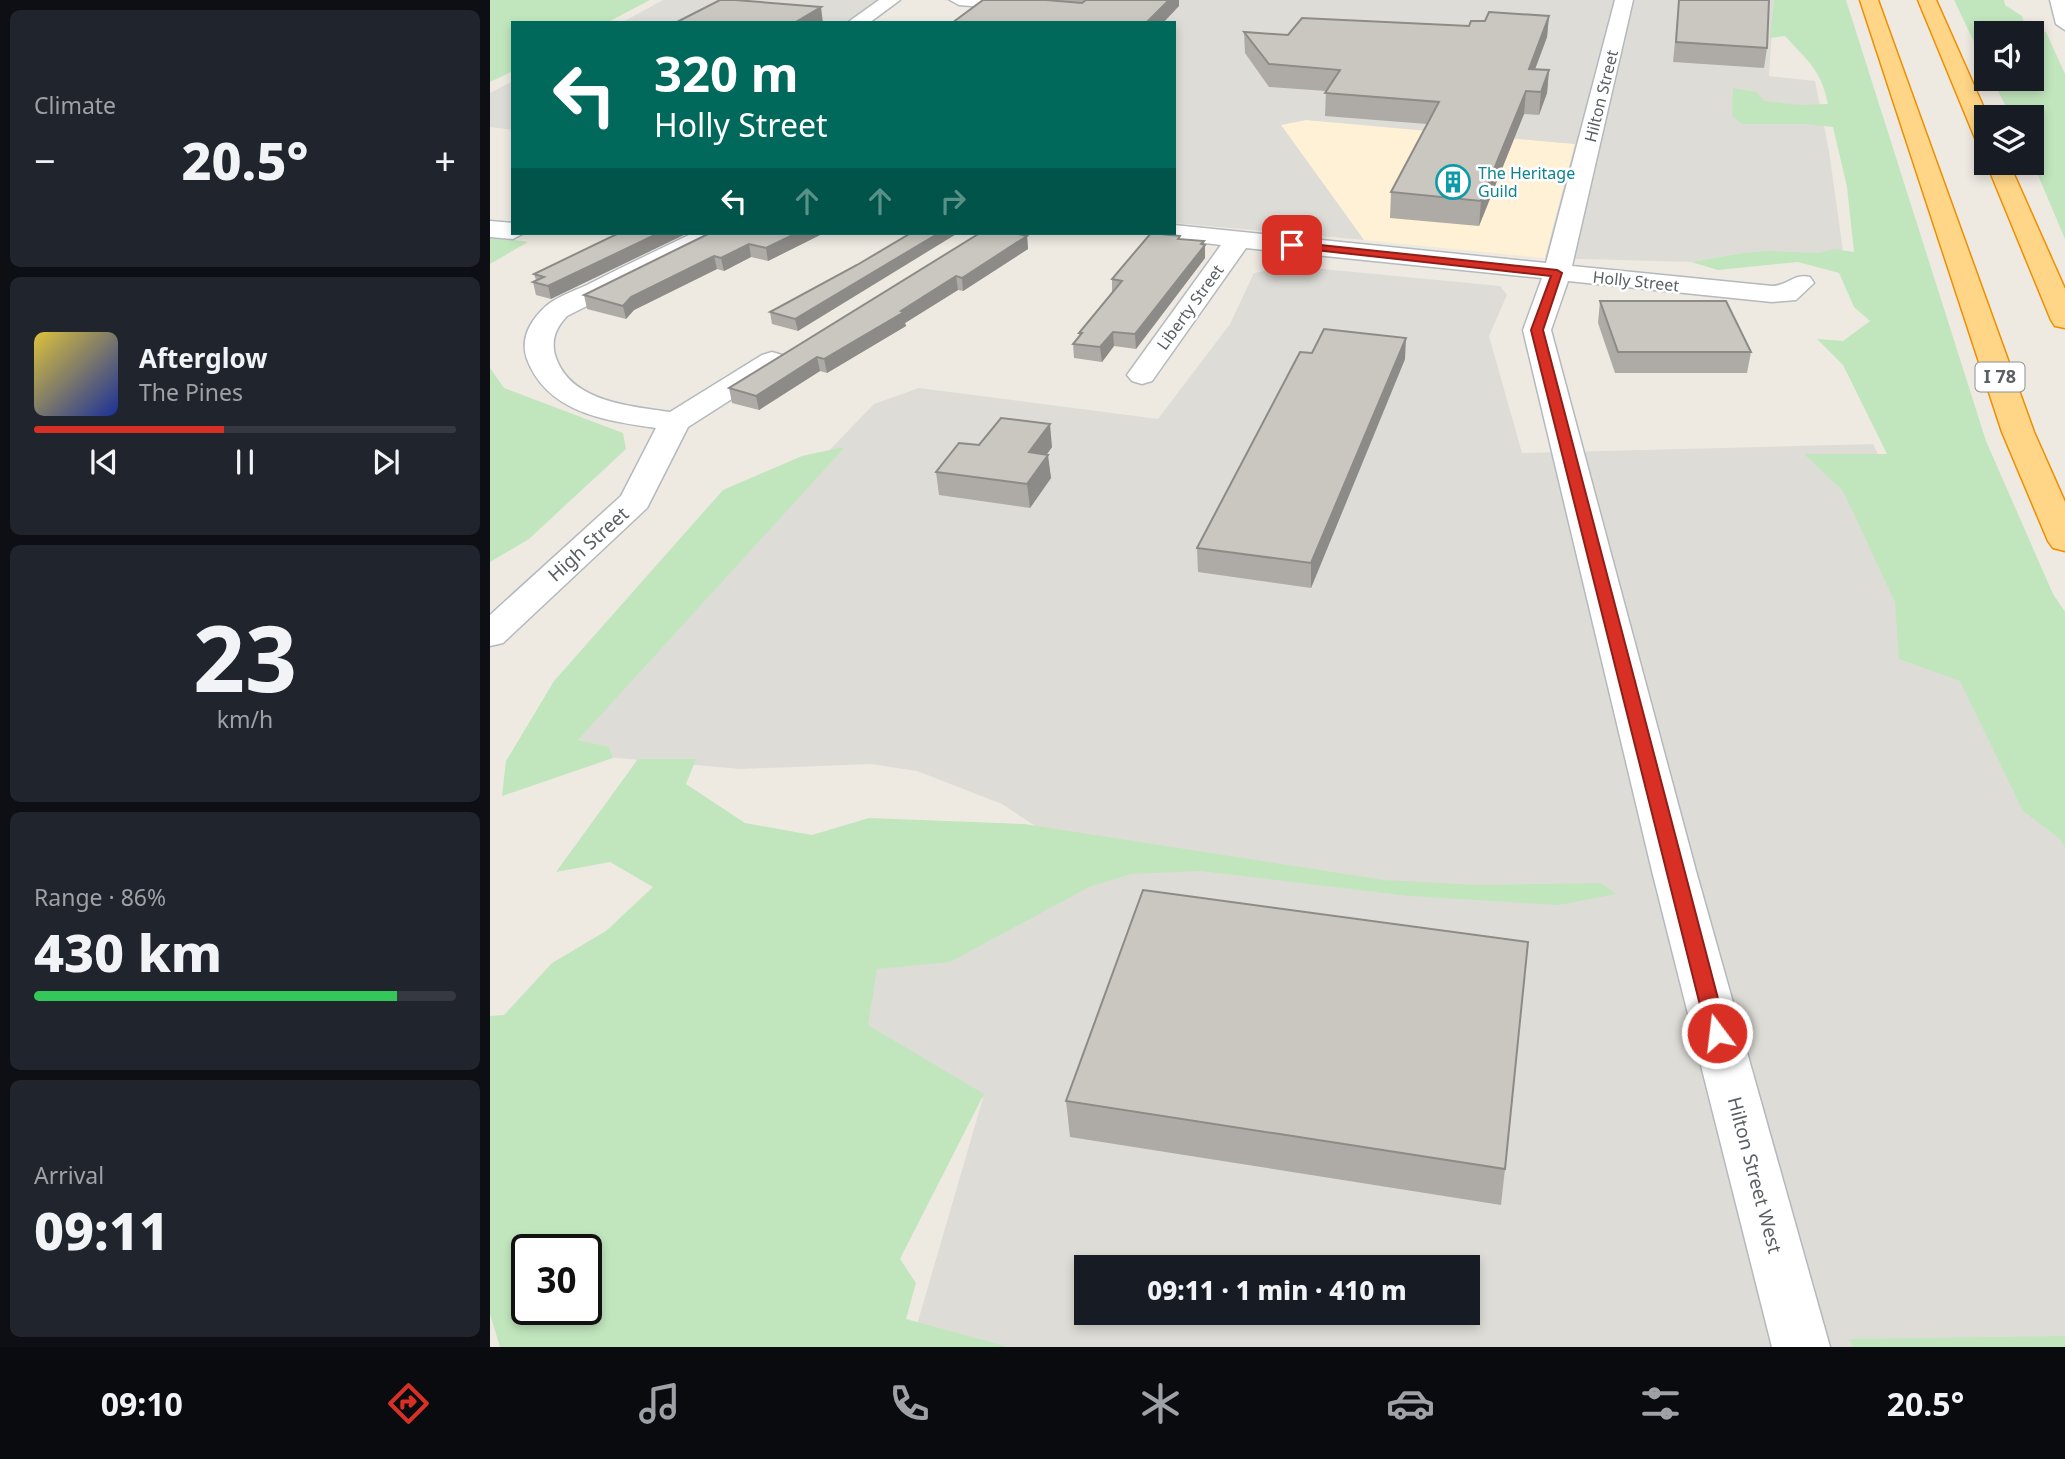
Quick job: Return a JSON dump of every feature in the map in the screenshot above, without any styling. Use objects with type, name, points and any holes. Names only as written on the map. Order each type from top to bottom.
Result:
[{"type":"highway","name":"I 78","points":[[1869,0],[2018,432],[2065,541]]},
{"type":"highway","points":[[1927,0],[1974,110]]},
{"type":"highway","points":[[2002,175],[2065,320]]},
{"type":"street","points":[[859,21],[891,0]]},
{"type":"street","points":[[958,0],[1050,6]]},
{"type":"street","name":"Hilton Street","points":[[1557,273],[1625,0]]},
{"type":"street","points":[[2059,0],[2065,24]]},
{"type":"street","points":[[490,229],[511,231]]},
{"type":"street","name":"Holly Street","points":[[1176,233],[1772,294],[1786,294],[1801,283]]},
{"type":"street","points":[[708,235],[557,310],[543,324],[537,348],[549,378],[570,397],[612,411],[675,422],[792,349]]},
{"type":"street","name":"Liberty Street","points":[[1142,374],[1239,239]]},
{"type":"street","name":"Hilton Street West","points":[[1557,273],[1537,330],[1674,871],[1801,1347]]},
{"type":"street","name":"High Street","points":[[490,635],[635,501],[675,422]]},
{"type":"shaded area","points":[[663,0],[885,0],[857,21],[625,21]]},
{"type":"shaded area","points":[[942,0],[1774,0],[1769,76],[1815,81],[1829,151],[1845,265],[1742,253],[1691,262],[1545,258],[1575,144],[1306,120],[1281,125],[1364,240],[1176,223],[1176,21],[954,21],[978,4]]},
{"type":"shaded area","points":[[511,82],[511,130],[490,127],[490,93]]},
{"type":"shaded area","points":[[1306,120],[1575,144],[1545,258],[1364,240],[1281,125]]},
{"type":"shaded area","points":[[1291,266],[1500,286],[1507,295],[1489,336],[1522,453],[1873,444],[2065,840],[2065,1347],[1010,1347],[916,1328],[983,1098],[856,1024],[868,963],[1061,843],[1002,804],[917,771],[871,764],[740,769],[539,751],[874,404],[919,388],[1158,419],[1230,324],[1254,273]]},
{"type":"green space","points":[[490,0],[650,0],[610,21],[511,21],[511,72],[490,82]]},
{"type":"green space","points":[[1774,0],[1846,0],[1986,441],[2053,594],[2065,612],[2065,847],[2060,839],[2023,811],[1960,681],[1899,659],[1895,602],[1843,491],[1804,454],[1887,454],[1843,365],[1817,339],[1843,341],[1870,321],[1854,307],[1839,273],[1798,262],[1718,270],[1691,262],[1768,251],[1818,253],[1834,249],[1854,252],[1847,187],[1833,127],[1806,124],[1742,124],[1732,116],[1733,88],[1756,92],[1764,101],[1800,105],[1828,104],[1822,83],[1807,60],[1785,36],[1770,38]]},
{"type":"green space","points":[[1954,0],[2004,0],[2005,5],[2022,16],[2024,21],[1974,21],[1974,42]]},
{"type":"green space","points":[[2046,32],[2065,74],[2065,239],[2038,175],[2044,175],[2044,105],[2005,105],[1998,91],[2044,91]]},
{"type":"green space","points":[[490,237],[528,242],[490,264]]},
{"type":"green space","points":[[490,368],[504,388],[623,433],[626,449],[529,539],[490,562]]},
{"type":"green space","points":[[844,448],[578,740],[609,747],[613,758],[502,796],[506,761],[554,681],[723,490],[802,456]]},
{"type":"green space","points":[[638,759],[696,759],[686,784],[745,823],[812,835],[869,818],[1024,824],[1384,880],[1476,885],[1601,883],[1616,894],[1559,905],[1409,896],[1201,871],[1131,874],[1089,887],[950,962],[877,969],[868,1025],[984,1094],[900,1259],[916,1283],[906,1319],[1009,1347],[500,1347],[490,1314],[490,1016],[504,1015],[552,963],[606,931],[653,887],[610,862],[556,872]]},
{"type":"green space","points":[[2065,1336],[2065,1347],[1853,1347],[1849,1339]]},
{"type":"building","points":[[720,0],[821,7],[797,21],[679,21]]},
{"type":"building","points":[[983,0],[1082,3],[1086,0],[1169,0],[1148,21],[955,21]]},
{"type":"building","points":[[1679,0],[1769,0],[1767,48],[1676,42]]},
{"type":"building","points":[[1489,12],[1549,16],[1529,69],[1549,70],[1541,92],[1526,91],[1481,201],[1391,192],[1439,102],[1325,93],[1340,70],[1269,64],[1244,32],[1288,35],[1302,18],[1469,26],[1471,21],[1485,21]]},
{"type":"building","points":[[615,235],[655,235],[548,286],[533,282],[544,277],[534,274]]},
{"type":"building","points":[[706,235],[793,235],[766,248],[749,244],[721,258],[714,256],[631,297],[623,306],[584,295]]},
{"type":"building","points":[[908,235],[936,235],[795,319],[770,312]]},
{"type":"building","points":[[977,235],[1027,236],[962,278],[956,276],[901,311],[904,312],[824,359],[817,357],[756,396],[729,388]]},
{"type":"building","points":[[1149,235],[1180,236],[1178,239],[1204,241],[1201,244],[1205,245],[1135,334],[1113,332],[1100,347],[1073,344],[1122,281],[1112,279]]},
{"type":"building","points":[[1600,301],[1726,301],[1751,352],[1618,352]]},
{"type":"building","points":[[1324,329],[1406,338],[1311,563],[1197,548],[1300,352],[1312,353]]},
{"type":"building","points":[[1001,418],[1050,424],[1029,452],[1048,455],[1027,484],[936,472],[959,443],[979,445]]},
{"type":"building","points":[[1143,890],[1528,942],[1505,1169],[1066,1101]]},
{"type":"place","name":"The Heritage Guild","points":[[1453,182]]},
{"type":"route","points":[[1292,245],[1557,273],[1537,330],[1717,1033]]}]
